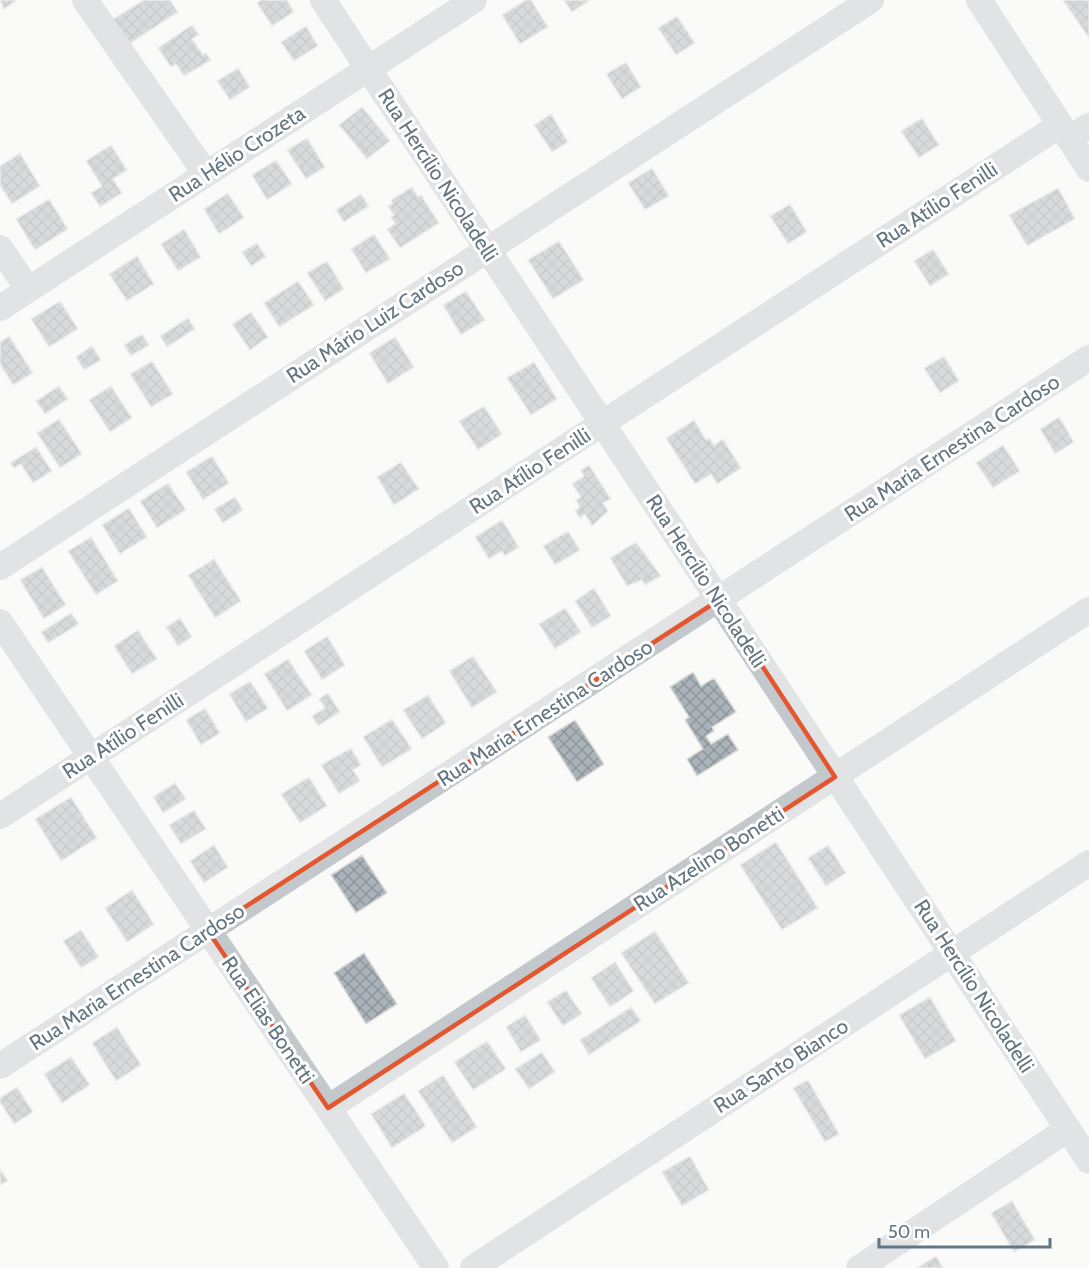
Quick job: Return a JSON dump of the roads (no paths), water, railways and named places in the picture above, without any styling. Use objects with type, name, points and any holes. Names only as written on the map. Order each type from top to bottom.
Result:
[{"type":"street","points":[[85,0],[206,174]]},
{"type":"street","name":"Rua Hercílio Nicoladelli","points":[[323,0],[1089,1161]]},
{"type":"street","name":"Rua Hélio Crozeta","points":[[0,308],[474,0]]},
{"type":"street","name":"Rua Mário Luiz Cardoso","points":[[0,567],[871,0]]},
{"type":"street","points":[[980,0],[1073,130],[1089,169]]},
{"type":"street","name":"Rua Atílio Fenilli","points":[[0,816],[602,424],[1073,130]]},
{"type":"street","points":[[0,248],[28,290]]},
{"type":"street","name":"Rua Maria Ernestina Cardoso","points":[[0,1066],[1089,358]]},
{"type":"street","name":"Rua Azelino Bonetti","points":[[328,1108],[1089,610]]},
{"type":"street","name":"Rua Elias Bonetti","points":[[0,622],[436,1268]]},
{"type":"street","name":"Rua Santo Bianco","points":[[473,1268],[1089,863]]},
{"type":"street","points":[[859,1268],[1068,1130]]}]
